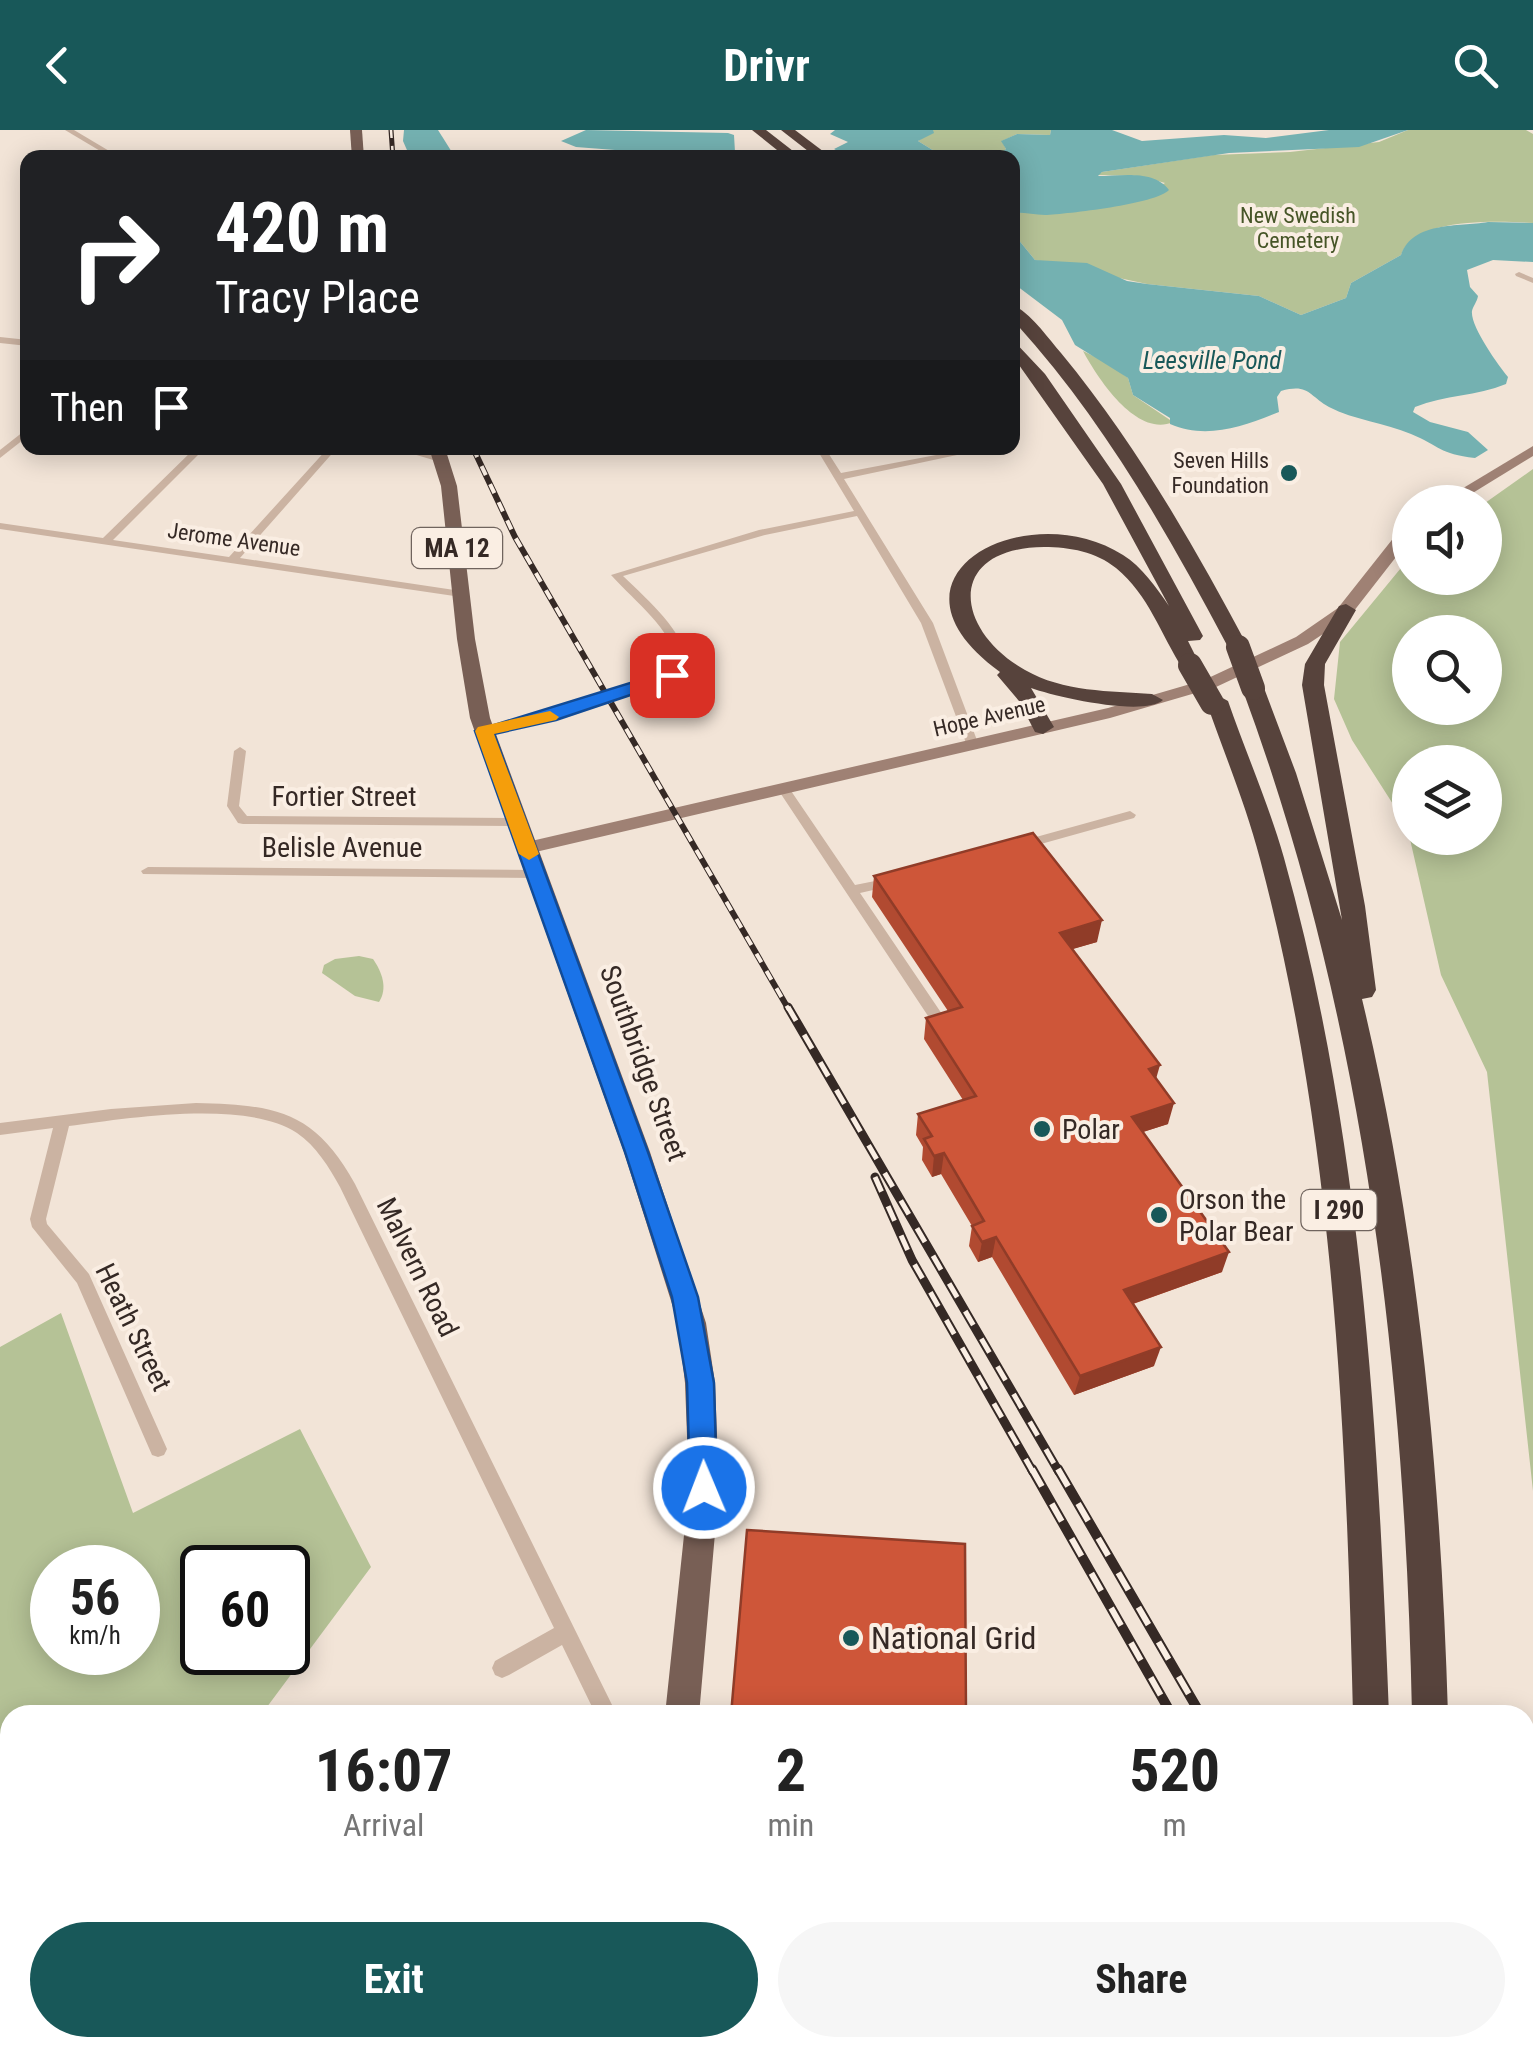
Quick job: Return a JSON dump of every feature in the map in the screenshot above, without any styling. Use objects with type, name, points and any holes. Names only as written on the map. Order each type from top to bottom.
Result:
[{"type":"highway","points":[[758,130],[785,150]]},
{"type":"highway","points":[[786,130],[815,150]]},
{"type":"highway","name":"I 290","points":[[1020,318],[1085,392],[1124,446],[1180,537],[1238,647],[1298,810],[1363,1049],[1385,1180],[1420,1495],[1430,1705]]},
{"type":"highway","points":[[1020,354],[1079,429],[1122,496],[1197,662]]},
{"type":"highway","points":[[1043,726],[1029,699],[978,643],[962,614],[958,591],[965,570],[983,552],[997,546],[1044,540],[1093,548],[1121,562],[1197,662]]},
{"type":"highway","points":[[1346,610],[1316,664],[1313,686],[1353,906],[1364,995],[1380,1055],[1385,1180]]},
{"type":"highway","points":[[989,654],[1020,676],[1055,690],[1152,700]]},
{"type":"highway","name":"I 290","points":[[1197,662],[1274,868],[1324,1100],[1356,1352],[1366,1505],[1371,1705]]},
{"type":"main road","points":[[1476,485],[1533,450]]},
{"type":"main road","name":"Southbridge Street","points":[[440,455],[449,486],[472,679],[484,731],[637,1152],[685,1297],[694,1338],[704,1488],[683,1705]]},
{"type":"main road","name":"Hope Avenue","points":[[532,861],[783,788],[1152,700],[1233,674],[1346,610],[1392,548]]},
{"type":"street","points":[[69,130],[104,150]]},
{"type":"street","points":[[1519,274],[1533,281]]},
{"type":"street","points":[[0,455],[20,438]]},
{"type":"street","points":[[106,542],[193,455]]},
{"type":"street","points":[[233,559],[327,455]]},
{"type":"street","points":[[826,455],[927,623],[972,743]]},
{"type":"street","points":[[837,477],[949,455]]},
{"type":"street","points":[[484,731],[550,716],[685,667],[684,658],[661,621],[616,575],[763,532],[859,513]]},
{"type":"street","name":"Jerome Avenue","points":[[0,526],[461,594]]},
{"type":"street","name":"Fortier Street","points":[[240,751],[233,806],[243,820],[517,822]]},
{"type":"street","points":[[783,788],[939,1021]]},
{"type":"street","points":[[1001,850],[1130,815]]},
{"type":"street","name":"Belisle Avenue","points":[[148,871],[532,861]]},
{"type":"street","points":[[854,890],[899,880]]},
{"type":"street","name":"Malvern Road","points":[[0,1130],[236,1108],[272,1114],[317,1140],[348,1184],[601,1705]]},
{"type":"street","name":"Heath Street","points":[[62,1122],[38,1219],[40,1227],[83,1279],[158,1449]]},
{"type":"street","points":[[502,1668],[566,1632]]},
{"type":"green space","points":[[933,130],[1051,130],[1050,135],[1017,134],[1002,141],[1005,150],[933,150],[918,141]]},
{"type":"green space","name":"New Swedish Cemetery","points":[[1408,130],[1526,130],[1533,134],[1533,223],[1459,224],[1422,234],[1401,255],[1351,283],[1346,298],[1301,315],[1259,296],[1147,284],[1035,260],[1020,242],[1020,213],[1110,205],[1165,183],[1140,176],[1097,175],[1102,172],[1213,155],[1290,152],[1379,142]]},
{"type":"green space","points":[[1083,351],[1128,378],[1133,395],[1173,422],[1159,425],[1132,413],[1108,389]]},
{"type":"green space","points":[[1533,469],[1533,1491],[1487,1072],[1441,975],[1414,855],[1502,855],[1502,745],[1392,745],[1392,803],[1352,740],[1334,699],[1340,642],[1392,579],[1392,595],[1502,595],[1502,491]]},
{"type":"green space","points":[[335,959],[373,959],[379,969],[383,986],[379,1002],[355,996],[322,973],[324,965]]},
{"type":"green space","points":[[61,1313],[133,1513],[300,1429],[371,1567],[310,1649],[310,1545],[180,1545],[180,1675],[291,1675],[268,1705],[0,1705],[0,1347]]},
{"type":"water","points":[[404,130],[438,130],[451,150],[407,150]]},
{"type":"water","points":[[586,130],[728,133],[734,135],[735,150],[615,150],[576,147],[561,141]]},
{"type":"water","points":[[835,130],[934,133],[918,141],[933,150],[836,150],[848,142],[830,134]]},
{"type":"water","points":[[1051,130],[1112,130],[1142,141],[1224,135],[1266,138],[1329,130],[1408,130],[1359,147],[1229,153],[1102,172],[1098,176],[1146,176],[1169,190],[1130,204],[1045,215],[1020,213],[1020,150],[1005,150],[1001,141],[1017,134],[1050,135]]},
{"type":"water","name":"Leesville Pond","points":[[1533,223],[1533,262],[1493,260],[1467,270],[1470,287],[1478,296],[1472,311],[1475,326],[1508,377],[1506,384],[1426,403],[1413,412],[1430,422],[1468,432],[1488,450],[1475,458],[1447,452],[1401,430],[1339,411],[1298,389],[1281,391],[1277,397],[1279,412],[1239,426],[1198,431],[1170,424],[1170,418],[1133,395],[1128,378],[1075,345],[1062,320],[1020,288],[1020,242],[1035,260],[1087,263],[1127,281],[1259,296],[1301,315],[1346,298],[1351,283],[1401,255],[1415,236],[1450,226]]},
{"type":"building","name":"Polar","points":[[1033,833],[1102,920],[1060,933],[1160,1065],[1149,1069],[1174,1103],[1132,1117],[1229,1252],[1124,1290],[1161,1347],[1080,1376],[996,1237],[982,1242],[972,1226],[984,1221],[944,1153],[934,1156],[924,1139],[932,1136],[918,1114],[976,1096],[926,1018],[962,1007],[874,876]]},
{"type":"building","name":"National Grid","points":[[747,1530],[965,1544],[966,1705],[732,1705]]},
{"type":"railway","points":[[391,130],[392,150]]},
{"type":"railway","points":[[476,455],[515,537],[789,1010]]},
{"type":"railway","points":[[788,1007],[1059,1472]]},
{"type":"railway","points":[[875,1177],[912,1260],[1033,1472]]},
{"type":"railway","points":[[1032,1469],[1166,1705]]},
{"type":"railway","points":[[1058,1469],[1195,1705]]},
{"type":"slow traffic","points":[[529,854],[484,731],[550,717]]},
{"type":"place","name":"Seven Hills Foundation","points":[[1289,473]]},
{"type":"place","name":"Polar","points":[[1042,1129]]},
{"type":"place","name":"Orson the Polar Bear","points":[[1159,1215]]},
{"type":"place","name":"National Grid","points":[[851,1638]]},
{"type":"route","points":[[672,675],[550,716],[484,731],[637,1152],[685,1297],[700,1383],[704,1488]]}]
